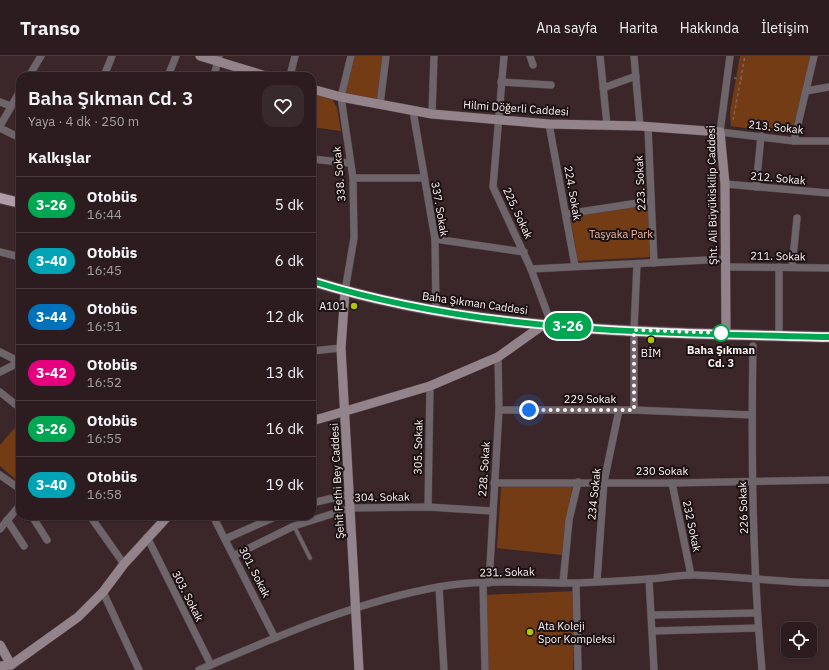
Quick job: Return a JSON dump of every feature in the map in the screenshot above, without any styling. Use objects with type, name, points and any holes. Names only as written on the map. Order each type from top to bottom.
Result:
[{"type":"main road","points":[[0,198],[16,202]]},
{"type":"main road","name":"Baha Şıkman Caddesi","points":[[316,282],[345,291],[436,311],[547,325],[634,330],[829,337]]},
{"type":"street","points":[[31,72],[41,56]]},
{"type":"street","points":[[106,72],[112,56]]},
{"type":"street","points":[[170,72],[176,56]]},
{"type":"street","points":[[200,56],[218,58],[255,72]]},
{"type":"street","points":[[291,72],[295,56]]},
{"type":"street","name":"338. Sokak","points":[[345,291],[354,238],[353,178],[341,97],[351,56]]},
{"type":"street","points":[[380,104],[386,56]]},
{"type":"street","points":[[432,114],[434,56]]},
{"type":"street","name":"225. Sokak","points":[[504,56],[494,187],[531,269],[547,325]]},
{"type":"street","points":[[530,56],[533,64]]},
{"type":"street","points":[[600,56],[607,125]]},
{"type":"street","name":"223. Sokak","points":[[634,56],[644,126],[651,201],[654,262]]},
{"type":"street","name":"Şht. Ali Büyükiskilip Caddesi","points":[[726,333],[725,184],[720,132],[730,56]]},
{"type":"street","points":[[794,141],[814,56]]},
{"type":"street","points":[[215,72],[218,58]]},
{"type":"street","points":[[603,88],[636,76]]},
{"type":"street","points":[[501,82],[551,85]]},
{"type":"street","points":[[806,91],[829,87]]},
{"type":"street","name":"Hilmi Döğerli Caddesi","points":[[316,90],[341,97],[432,114],[549,124],[644,126],[720,132]]},
{"type":"street","points":[[16,98],[0,127],[16,136]]},
{"type":"street","points":[[0,102],[11,106]]},
{"type":"street","name":"337. Sokak","points":[[413,111],[435,239],[436,311]]},
{"type":"street","name":"224. Sokak","points":[[549,124],[575,266]]},
{"type":"street","name":"213. Sokak","points":[[720,132],[794,141],[829,141]]},
{"type":"street","points":[[756,187],[761,136]]},
{"type":"street","points":[[316,159],[350,163]]},
{"type":"street","points":[[353,178],[424,178]]},
{"type":"street","name":"212. Sokak","points":[[725,184],[829,193]]},
{"type":"street","points":[[566,214],[651,201]]},
{"type":"street","points":[[792,267],[797,218]]},
{"type":"street","points":[[435,239],[524,252]]},
{"type":"street","points":[[0,252],[16,256]]},
{"type":"street","name":"211. Sokak","points":[[531,269],[654,262],[726,263],[778,267],[829,268]]},
{"type":"street","points":[[634,410],[634,330],[637,264]]},
{"type":"street","points":[[778,267],[779,335]]},
{"type":"street","name":"Şehit Fethi Bey Caddesi","points":[[345,291],[341,348],[346,411],[359,670]]},
{"type":"street","points":[[316,420],[430,386],[498,357],[547,325]]},
{"type":"street","name":"226 Sokak","points":[[753,346],[753,481],[757,613],[762,670]]},
{"type":"street","points":[[316,351],[341,348]]},
{"type":"street","points":[[0,352],[16,360]]},
{"type":"street","name":"228. Sokak","points":[[485,670],[486,583],[500,410],[498,357]]},
{"type":"street","points":[[0,372],[16,364]]},
{"type":"street","name":"305. Sokak","points":[[428,507],[430,386]]},
{"type":"street","points":[[0,392],[16,405]]},
{"type":"street","name":"229 Sokak","points":[[500,410],[634,410],[752,415]]},
{"type":"street","name":"234 Sokak","points":[[597,581],[604,482],[619,410]]},
{"type":"street","points":[[0,475],[16,486]]},
{"type":"street","name":"230 Sokak","points":[[494,483],[672,483],[829,480]]},
{"type":"street","points":[[563,583],[568,528],[578,482]]},
{"type":"street","name":"232 Sokak","points":[[672,483],[691,575]]},
{"type":"street","points":[[316,502],[350,494]]},
{"type":"street","name":"304. Sokak","points":[[316,519],[351,508],[428,507],[492,511]]},
{"type":"street","points":[[0,529],[16,510]]},
{"type":"street","points":[[7,520],[24,546]]},
{"type":"street","points":[[34,520],[47,540]]},
{"type":"street","points":[[93,520],[124,564]]},
{"type":"street","points":[[0,666],[12,668],[78,617],[103,592],[124,564],[164,520]]},
{"type":"street","name":"301. Sokak","points":[[215,520],[275,638]]},
{"type":"street","points":[[225,539],[264,520]]},
{"type":"street","name":"304. Sokak","points":[[234,555],[294,526],[313,520]]},
{"type":"street","name":"303. Sokak","points":[[147,538],[212,665]]},
{"type":"street","name":"231. Sokak","points":[[199,670],[275,638],[356,609],[396,597],[439,587],[486,583],[576,583],[691,575],[756,578],[798,583],[829,583]]},
{"type":"street","points":[[649,579],[654,670]]},
{"type":"street","points":[[576,583],[578,670]]},
{"type":"street","points":[[439,587],[444,670]]},
{"type":"street","points":[[103,592],[139,670]]},
{"type":"street","points":[[652,615],[757,613]]},
{"type":"street","points":[[653,631],[758,628]]},
{"type":"street","points":[[0,645],[12,668]]},
{"type":"lane","points":[[294,526],[310,558]]},
{"type":"path","points":[[733,120],[745,56]]},
{"type":"green space","points":[[351,56],[386,56],[380,104],[341,97]]},
{"type":"green space","points":[[740,56],[811,56],[795,135],[731,126],[730,112]]},
{"type":"green space","points":[[316,93],[331,97],[337,108],[341,131],[316,128]]},
{"type":"green space","name":"Taşyaka Park","points":[[648,205],[650,257],[578,261],[570,216]]},
{"type":"green space","points":[[16,427],[16,480],[0,466],[0,445]]},
{"type":"green space","points":[[501,487],[572,487],[562,555],[497,548]]},
{"type":"green space","name":"Ata Koleji Spor Kompleksi","points":[[575,591],[573,670],[487,670],[483,595]]},
{"type":"bus line","name":"3-26","points":[[316,282],[345,291],[436,311],[552,326],[829,337]]},
{"type":"place","name":"A101","points":[[354,306]]},
{"type":"place","name":"Baha Şıkman Cd. 3","points":[[721,333]]},
{"type":"place","name":"BİM","points":[[651,340]]},
{"type":"place","name":"Ata Koleji Spor Kompleksi","points":[[530,632]]},
{"type":"route","points":[[529,410],[634,410],[634,330],[721,333]]}]
